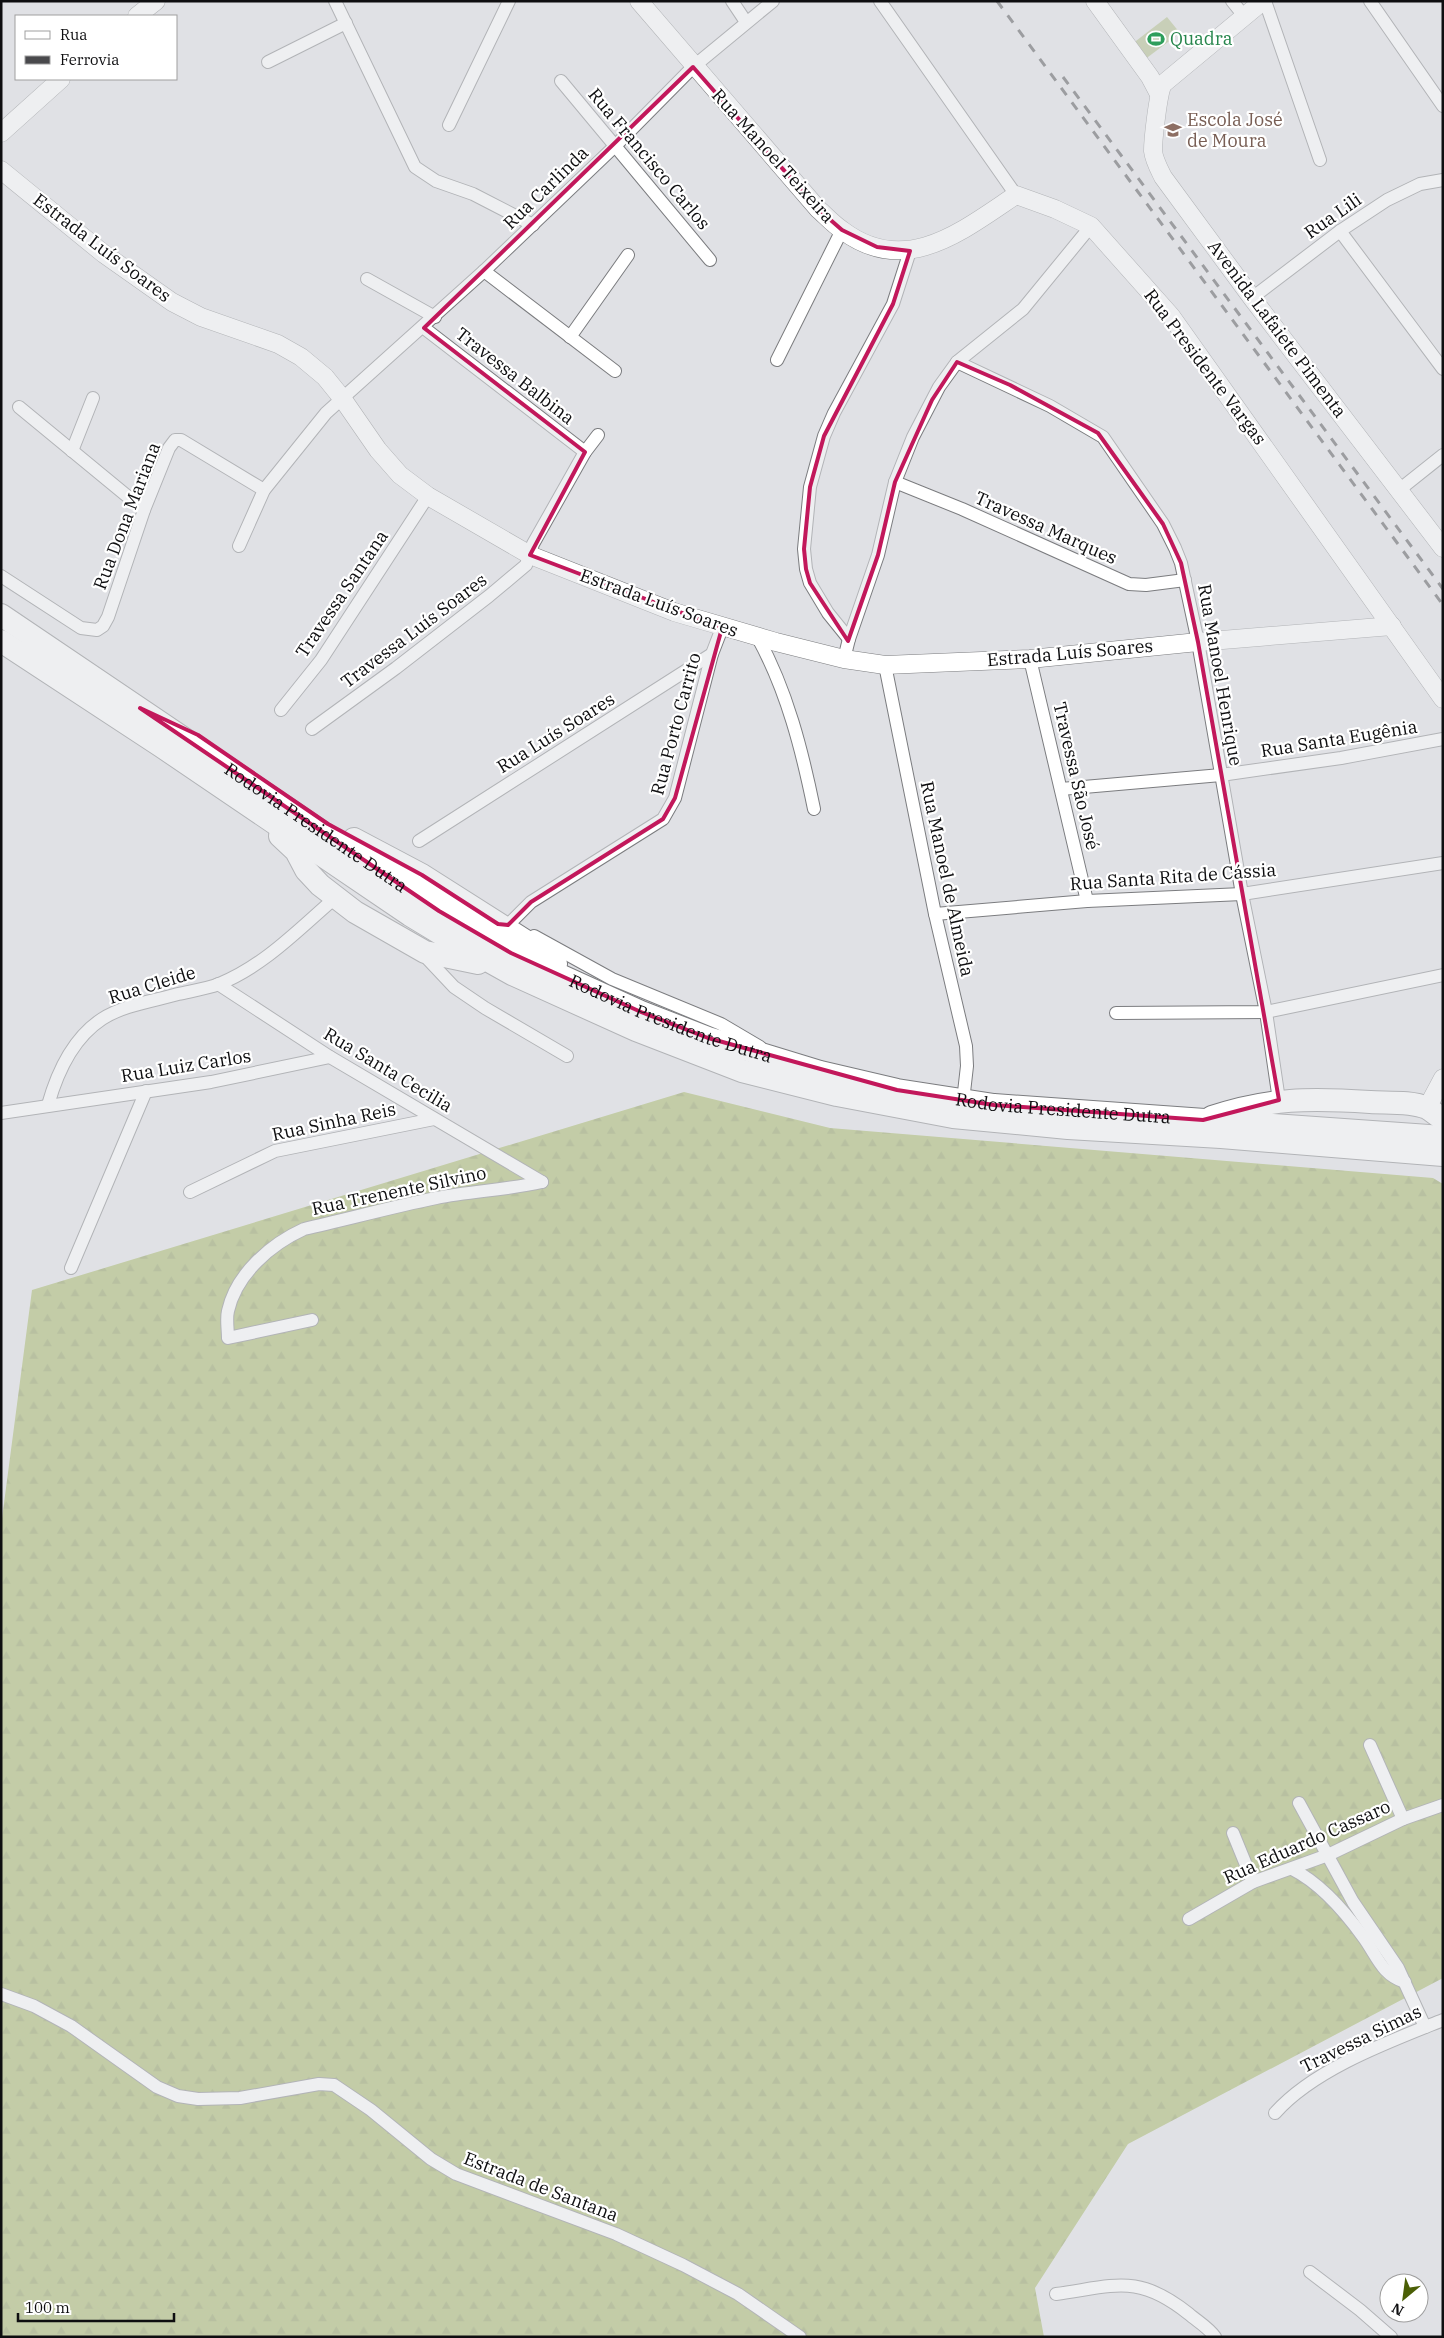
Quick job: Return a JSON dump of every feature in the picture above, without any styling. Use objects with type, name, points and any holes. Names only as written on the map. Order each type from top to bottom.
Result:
[{"type":"highway","name":"Rodovia Presidente Dutra","points":[[1,615],[439,911],[511,953],[641,1012],[692,1032],[820,1072],[897,1090],[963,1101],[1040,1109],[1443,1137]]},
{"type":"highway","name":"Rodovia Presidente Dutra","points":[[1,641],[161,746],[410,915],[453,941],[512,974],[636,1030],[742,1071],[923,1113],[984,1121],[1166,1135],[1221,1137],[1443,1155]]},
{"type":"highway","points":[[96,704],[199,780],[266,824],[296,851],[306,870],[335,898],[416,948],[430,954],[472,961],[587,1015],[657,1044],[676,1046]]},
{"type":"highway","points":[[140,708],[198,735],[328,824],[422,875],[503,924],[582,985]]},
{"type":"highway","points":[[1203,1120],[1245,1106],[1279,1100],[1324,1099],[1409,1105],[1435,1114]]},
{"type":"highway","points":[[1166,1135],[1247,1147],[1443,1163]]},
{"type":"main road","points":[[138,15],[156,1]]},
{"type":"main road","name":"Rua Manoel Teixeira","points":[[638,1],[693,67],[818,209],[842,230],[857,240],[877,246],[910,251],[946,238],[1016,195]]},
{"type":"main road","points":[[1095,1],[1157,85],[1264,1]]},
{"type":"main road","points":[[1,133],[60,80]]},
{"type":"main road","name":"Avenida Lafaiete Pimenta","points":[[1157,85],[1153,150],[1158,167],[1252,298],[1443,548]]},
{"type":"main road","name":"Estrada Luís Soares","points":[[1,170],[104,254],[172,302],[200,317],[278,344],[301,357],[325,377],[378,450],[400,475],[428,496],[530,555],[674,612],[722,628],[844,659],[885,665],[1030,659],[1198,642],[1392,626]]},
{"type":"main road","name":"Rua Presidente Vargas","points":[[1016,195],[1055,209],[1091,226],[1171,316],[1392,626]]},
{"type":"main road","points":[[1392,626],[1443,699]]},
{"type":"main road","points":[[1435,1114],[1443,1078]]},
{"type":"street","points":[[336,1],[415,167],[436,181],[498,205],[533,225]]},
{"type":"street","points":[[449,125],[508,1]]},
{"type":"street","points":[[732,1],[746,22]]},
{"type":"street","name":"Rua Carlinda","points":[[239,546],[264,490],[326,414],[424,328],[533,225],[693,67],[772,1]]},
{"type":"street","points":[[880,1],[1016,195]]},
{"type":"street","points":[[1232,1],[1244,16]]},
{"type":"street","points":[[1264,1],[1320,160]]},
{"type":"street","points":[[1370,1],[1443,106]]},
{"type":"street","points":[[268,62],[346,23]]},
{"type":"street","name":"Rua Francisco Carlos","points":[[561,81],[710,260]]},
{"type":"street","name":"Rua Lili","points":[[1252,298],[1340,231],[1387,200],[1420,184],[1443,180]]},
{"type":"street","points":[[844,659],[878,555],[895,482],[913,437],[947,373],[957,362],[1023,309],[1091,226]]},
{"type":"street","points":[[777,360],[842,230]]},
{"type":"street","points":[[1340,231],[1443,369]]},
{"type":"street","points":[[849,639],[839,628],[810,583],[806,569],[804,549],[810,487],[824,436],[834,413],[893,304],[910,251]]},
{"type":"street","points":[[570,337],[628,255]]},
{"type":"street","points":[[484,271],[615,372]]},
{"type":"street","points":[[368,279],[435,317]]},
{"type":"street","name":"Travessa Balbina","points":[[424,328],[585,452]]},
{"type":"street","name":"Rua Manoel Henrique","points":[[957,362],[1042,402],[1103,437],[1163,524],[1181,563],[1198,642],[1242,894],[1266,1012],[1279,1100]]},
{"type":"street","points":[[72,451],[93,398]]},
{"type":"street","points":[[19,407],[144,510]]},
{"type":"street","points":[[530,555],[533,544],[585,452],[598,435]]},
{"type":"street","name":"Rua Dona Mariana","points":[[1,576],[81,628],[97,630],[103,626],[108,617],[144,510],[169,448],[176,440],[181,440],[264,490]]},
{"type":"street","points":[[1398,490],[1443,455]]},
{"type":"street","name":"Travessa Marques","points":[[895,482],[962,509],[1129,584],[1146,585],[1185,580]]},
{"type":"street","name":"Travessa Santana","points":[[281,710],[321,660],[428,496]]},
{"type":"street","name":"Travessa Luís Soares","points":[[312,728],[490,596],[526,565],[530,555]]},
{"type":"street","name":"Rua Porto Carrito","points":[[503,924],[531,902],[663,819],[669,812],[675,798],[712,654],[722,628]]},
{"type":"street","points":[[758,638],[770,659],[803,754],[814,809]]},
{"type":"street","name":"Rua Luís Soares","points":[[419,841],[712,654]]},
{"type":"street","name":"Travessa São José","points":[[1030,659],[1087,900]]},
{"type":"street","name":"Rua Manoel de Almeida","points":[[885,665],[935,914],[966,1046],[967,1066],[963,1101]]},
{"type":"street","name":"Rua Santa Eugênia","points":[[1061,790],[1221,775],[1341,758],[1443,739]]},
{"type":"street","name":"Rua Santa Rita de Cássia","points":[[935,914],[1087,900],[1242,894],[1443,863]]},
{"type":"street","name":"Rua Cleide","points":[[48,1105],[53,1085],[64,1062],[84,1035],[102,1019],[129,1008],[218,984],[271,954],[335,898]]},
{"type":"street","points":[[503,924],[546,942],[612,979],[740,1034],[759,1046],[771,1057]]},
{"type":"street","points":[[416,948],[454,987],[485,1008],[567,1056]]},
{"type":"street","points":[[1116,1014],[1266,1012],[1443,975]]},
{"type":"street","name":"Rua Santa Cecilia","points":[[218,984],[330,1057],[542,1182]]},
{"type":"street","name":"Rua Luiz Carlos","points":[[48,1105],[211,1082],[330,1057]]},
{"type":"street","points":[[71,1268],[146,1091]]},
{"type":"street","points":[[1,1113],[48,1105]]},
{"type":"street","name":"Rua Sinha Reis","points":[[190,1192],[275,1151],[434,1119]]},
{"type":"street","name":"Rua Trenente Silvino","points":[[312,1320],[228,1338],[227,1312],[240,1283],[268,1250],[304,1228],[436,1198],[493,1189],[519,1188],[542,1182]]},
{"type":"street","points":[[1370,1745],[1403,1819]]},
{"type":"street","points":[[1299,1804],[1353,1902],[1388,1951],[1405,1982],[1425,2027]]},
{"type":"street","name":"Rua Eduardo Cassaro","points":[[1189,1919],[1253,1882],[1328,1856],[1403,1819],[1443,1805]]},
{"type":"street","points":[[1233,1834],[1253,1882]]},
{"type":"street","points":[[1292,1869],[1322,1888],[1364,1938],[1380,1965],[1392,1977],[1405,1982]]},
{"type":"street","name":"Estrada de Santana","points":[[1,1994],[34,2006],[71,2026],[157,2087],[178,2096],[240,2098],[310,2085],[334,2085],[371,2110],[432,2159],[456,2174],[616,2234],[682,2265],[738,2294],[800,2337]]},
{"type":"street","name":"Travessa Simas","points":[[1275,2113],[1296,2091],[1316,2078],[1443,2020]]},
{"type":"street","points":[[1310,2272],[1360,2310],[1391,2337]]},
{"type":"street","points":[[1056,2294],[1122,2285],[1140,2286],[1160,2293],[1171,2300],[1215,2337]]},
{"type":"highlighted area","points":[[693,67],[818,209],[842,230],[877,247],[910,251],[893,304],[824,436],[810,487],[804,549],[806,569],[810,583],[848,641],[878,555],[895,482],[932,400],[957,362],[1010,385],[1098,433],[1163,524],[1181,563],[1198,642],[1279,1100],[1203,1120],[994,1105],[897,1090],[708,1038],[641,1012],[511,953],[439,911],[140,708],[198,735],[328,824],[422,875],[498,924],[508,925],[531,902],[663,819],[675,798],[722,628],[530,555],[585,452],[424,328]]},
{"type":"green space","name":"Quadra","points":[[1167,17],[1180,33],[1144,60],[1132,44]]},
{"type":"green space","points":[[684,1092],[830,1128],[1433,1178],[1443,1184],[1443,1978],[1128,2144],[1035,2288],[1044,2337],[1,2337],[1,1526],[32,1290]]},
{"type":"railway","points":[[997,1],[1443,605]]},
{"type":"railway","points":[[1063,77],[1443,589]]},
{"type":"place","name":"Quadra","points":[[1156,39]]},
{"type":"place","name":"Escola José de Moura","points":[[1173,130]]}]
